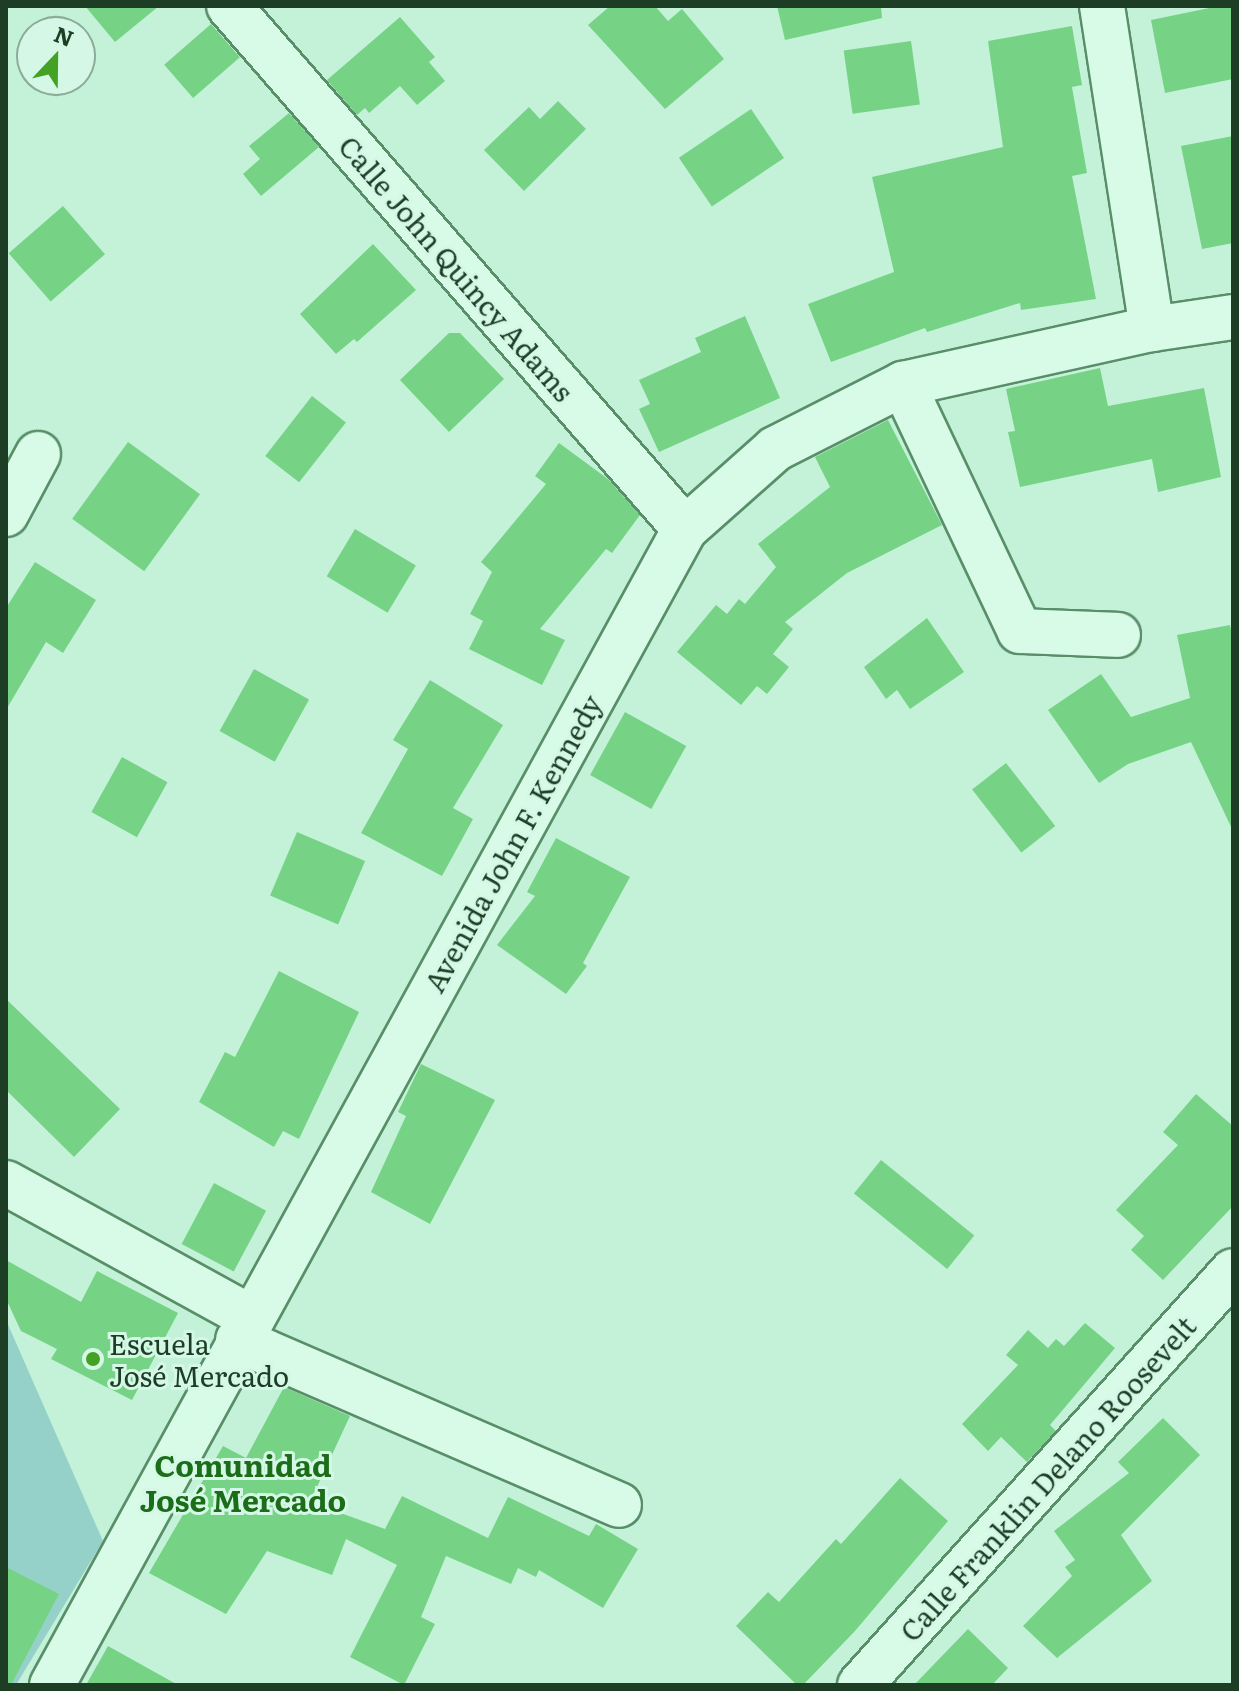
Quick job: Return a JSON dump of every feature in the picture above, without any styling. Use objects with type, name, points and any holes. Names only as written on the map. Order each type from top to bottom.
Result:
[{"type":"street","name":"Calle John Quincy Adams","points":[[229,6],[685,529]]},
{"type":"street","points":[[1102,6],[1152,329]]},
{"type":"street","name":"Avenida John F. Kennedy","points":[[52,1685],[244,1328],[685,529],[775,449],[903,384],[1152,329],[1233,317]]},
{"type":"street","points":[[903,384],[1020,631],[1118,635]]},
{"type":"street","points":[[6,514],[38,454]]},
{"type":"street","points":[[6,1183],[244,1328],[619,1505]]},
{"type":"street","name":"Calle Franklin Delano Roosevelt","points":[[860,1685],[1233,1271]]},
{"type":"shaded area","points":[[6,1320],[103,1541],[16,1685],[6,1685]]},
{"type":"building","points":[[85,6],[159,6],[115,42]]},
{"type":"building","points":[[610,6],[655,6],[668,21],[682,9],[724,59],[665,109],[588,25]]},
{"type":"building","points":[[777,6],[881,6],[882,18],[785,40]]},
{"type":"building","points":[[1233,6],[1233,79],[1165,93],[1151,20]]},
{"type":"building","points":[[400,17],[435,57],[429,62],[445,81],[417,105],[400,86],[369,113],[365,108],[357,115],[327,80]]},
{"type":"building","points":[[211,24],[240,57],[193,98],[164,65]]},
{"type":"building","points":[[1072,26],[1082,85],[1072,87],[1087,173],[1072,176],[1096,299],[1021,310],[1020,303],[927,332],[925,328],[831,362],[808,304],[894,272],[872,177],[1003,147],[988,41]]},
{"type":"building","points":[[911,41],[920,104],[853,114],[844,50]]},
{"type":"building","points":[[558,101],[586,129],[524,191],[484,150],[529,107],[540,119]]},
{"type":"building","points":[[751,109],[784,158],[712,207],[679,158]]},
{"type":"building","points":[[289,113],[319,147],[261,196],[243,174],[260,159],[249,146]]},
{"type":"building","points":[[1233,136],[1233,243],[1202,249],[1181,146]]},
{"type":"building","points":[[63,206],[105,254],[51,302],[9,253]]},
{"type":"building","points":[[373,244],[416,290],[357,342],[354,339],[336,354],[300,314]]},
{"type":"building","points":[[745,316],[780,398],[659,452],[639,409],[650,404],[639,380],[701,352],[695,338]]},
{"type":"building","points":[[449,333],[460,333],[504,379],[449,432],[400,380]]},
{"type":"building","points":[[1100,368],[1108,406],[1204,388],[1221,477],[1158,492],[1152,459],[1020,487],[1008,432],[1015,431],[1006,389]]},
{"type":"building","points":[[312,396],[346,422],[299,482],[265,456]]},
{"type":"building","points":[[888,420],[942,525],[847,573],[785,622],[793,629],[773,654],[789,667],[767,694],[757,686],[741,705],[677,652],[716,605],[727,614],[739,599],[745,604],[776,567],[758,544],[830,487],[815,457]]},
{"type":"building","points":[[128,442],[200,494],[144,571],[72,519]]},
{"type":"building","points":[[559,443],[608,479],[640,515],[612,553],[606,549],[540,629],[565,640],[542,685],[469,649],[483,621],[470,614],[492,572],[481,562],[546,484],[535,476]]},
{"type":"building","points":[[355,529],[416,566],[388,613],[327,576]]},
{"type":"building","points":[[35,562],[96,600],[63,653],[46,642],[6,710],[6,608]]},
{"type":"building","points":[[927,618],[964,672],[910,709],[897,690],[886,699],[864,667]]},
{"type":"building","points":[[1230,625],[1233,641],[1233,831],[1191,742],[1128,764],[1099,783],[1048,710],[1101,674],[1131,717],[1190,698],[1177,635]]},
{"type":"building","points":[[254,669],[309,700],[275,762],[220,731]]},
{"type":"building","points":[[430,680],[503,725],[453,808],[473,819],[442,876],[361,833],[408,749],[393,740]]},
{"type":"building","points":[[625,712],[686,746],[651,809],[590,775]]},
{"type":"building","points":[[122,757],[167,782],[137,837],[91,812]]},
{"type":"building","points":[[1006,763],[1055,826],[1021,853],[972,789]]},
{"type":"building","points":[[297,832],[365,861],[338,924],[270,896]]},
{"type":"building","points":[[556,838],[630,877],[583,963],[587,966],[566,994],[497,945],[535,896],[527,892]]},
{"type":"building","points":[[279,971],[359,1012],[299,1139],[283,1131],[274,1147],[199,1102],[225,1052],[235,1057]]},
{"type":"building","points":[[6,999],[120,1109],[74,1157],[6,1090]]},
{"type":"building","points":[[421,1064],[495,1100],[430,1224],[371,1192],[406,1116],[398,1112]]},
{"type":"building","points":[[1196,1094],[1233,1126],[1233,1206],[1163,1280],[1131,1250],[1144,1236],[1116,1210],[1178,1145],[1163,1132]]},
{"type":"building","points":[[881,1160],[974,1236],[947,1269],[854,1193]]},
{"type":"building","points":[[214,1183],[266,1211],[234,1272],[182,1244]]},
{"type":"building","points":[[6,1260],[81,1302],[97,1271],[178,1313],[132,1400],[51,1359],[57,1349],[21,1331],[6,1299]]},
{"type":"building","points":[[1085,1323],[1115,1348],[1050,1425],[1056,1431],[1027,1462],[1001,1437],[988,1451],[962,1424],[1018,1365],[1006,1355],[1028,1330],[1048,1348],[1056,1339],[1064,1346]]},
{"type":"building","points":[[284,1387],[350,1416],[310,1502],[385,1529],[402,1496],[488,1538],[508,1497],[589,1536],[596,1524],[638,1549],[603,1608],[539,1570],[536,1577],[518,1568],[511,1584],[446,1556],[421,1617],[435,1624],[404,1685],[350,1657],[397,1565],[346,1539],[332,1575],[267,1551],[226,1614],[149,1573],[223,1446],[246,1458]]},
{"type":"building","points":[[1163,1418],[1200,1455],[1121,1535],[1152,1581],[1057,1658],[1023,1626],[1072,1576],[1065,1567],[1075,1560],[1054,1531],[1129,1473],[1118,1462]]},
{"type":"building","points":[[900,1478],[948,1521],[855,1631],[803,1685],[797,1685],[736,1626],[768,1592],[779,1602],[836,1539],[841,1544]]},
{"type":"building","points":[[6,1567],[59,1594],[11,1685],[6,1685]]},
{"type":"building","points":[[968,1629],[1008,1668],[992,1685],[914,1685]]},
{"type":"building","points":[[108,1646],[178,1685],[86,1685]]},
{"type":"place","name":"Escuela José Mercado","points":[[93,1359]]},
{"type":"district","name":"Comunidad José Mercado","points":[[243,1481]]}]
